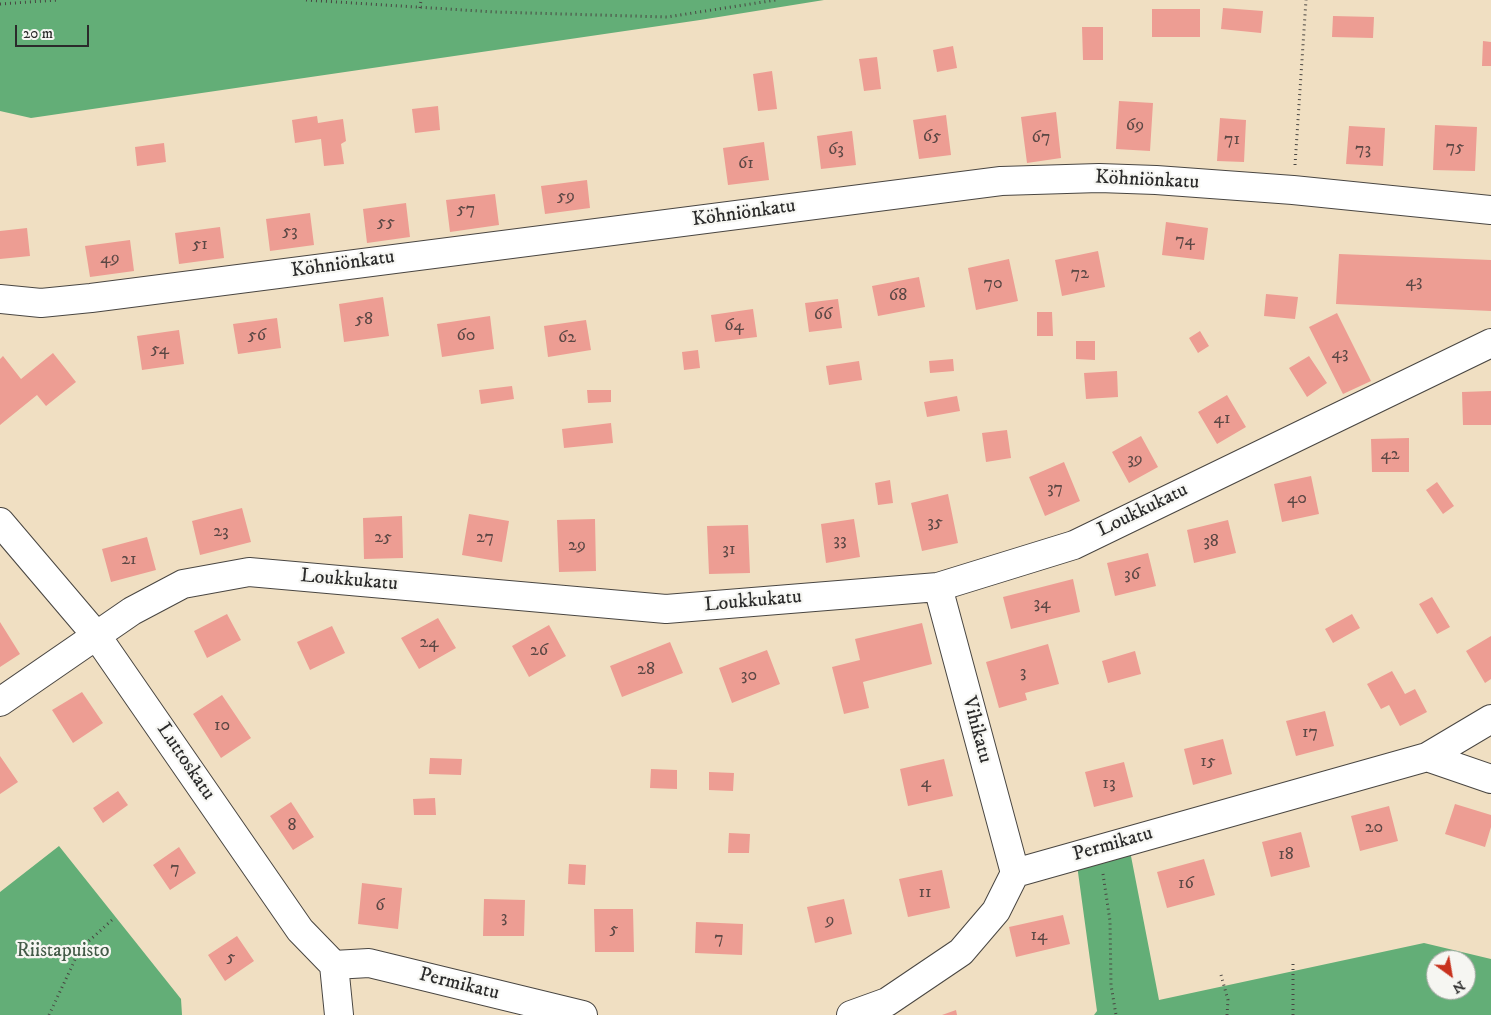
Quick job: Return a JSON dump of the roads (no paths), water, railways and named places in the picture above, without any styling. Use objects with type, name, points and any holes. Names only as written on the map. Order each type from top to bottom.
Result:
[{"type":"street","name":"Köhniönkatu","points":[[0,299],[40,303],[91,298],[1001,181],[1099,178],[1156,180],[1293,190],[1491,210]]},
{"type":"street","name":"Loukkukatu","points":[[0,702],[132,611],[183,584],[249,572],[666,609],[938,587],[1074,545],[1491,343]]},
{"type":"street","name":"Luttoskatu","points":[[0,522],[96,635],[300,930],[334,965]]},
{"type":"street","name":"Vihikatu","points":[[938,587],[1015,873]]},
{"type":"street","name":"Permikatu","points":[[1015,873],[1427,757],[1491,719]]},
{"type":"street","points":[[1427,757],[1491,779]]},
{"type":"street","points":[[851,1015],[887,1002],[961,952],[996,911],[1015,873]]},
{"type":"street","name":"Permikatu","points":[[334,965],[369,963],[584,1015]]},
{"type":"street","points":[[334,965],[339,1015]]},
{"type":"park label","name":"Riistapuisto","points":[[63,952]]}]
